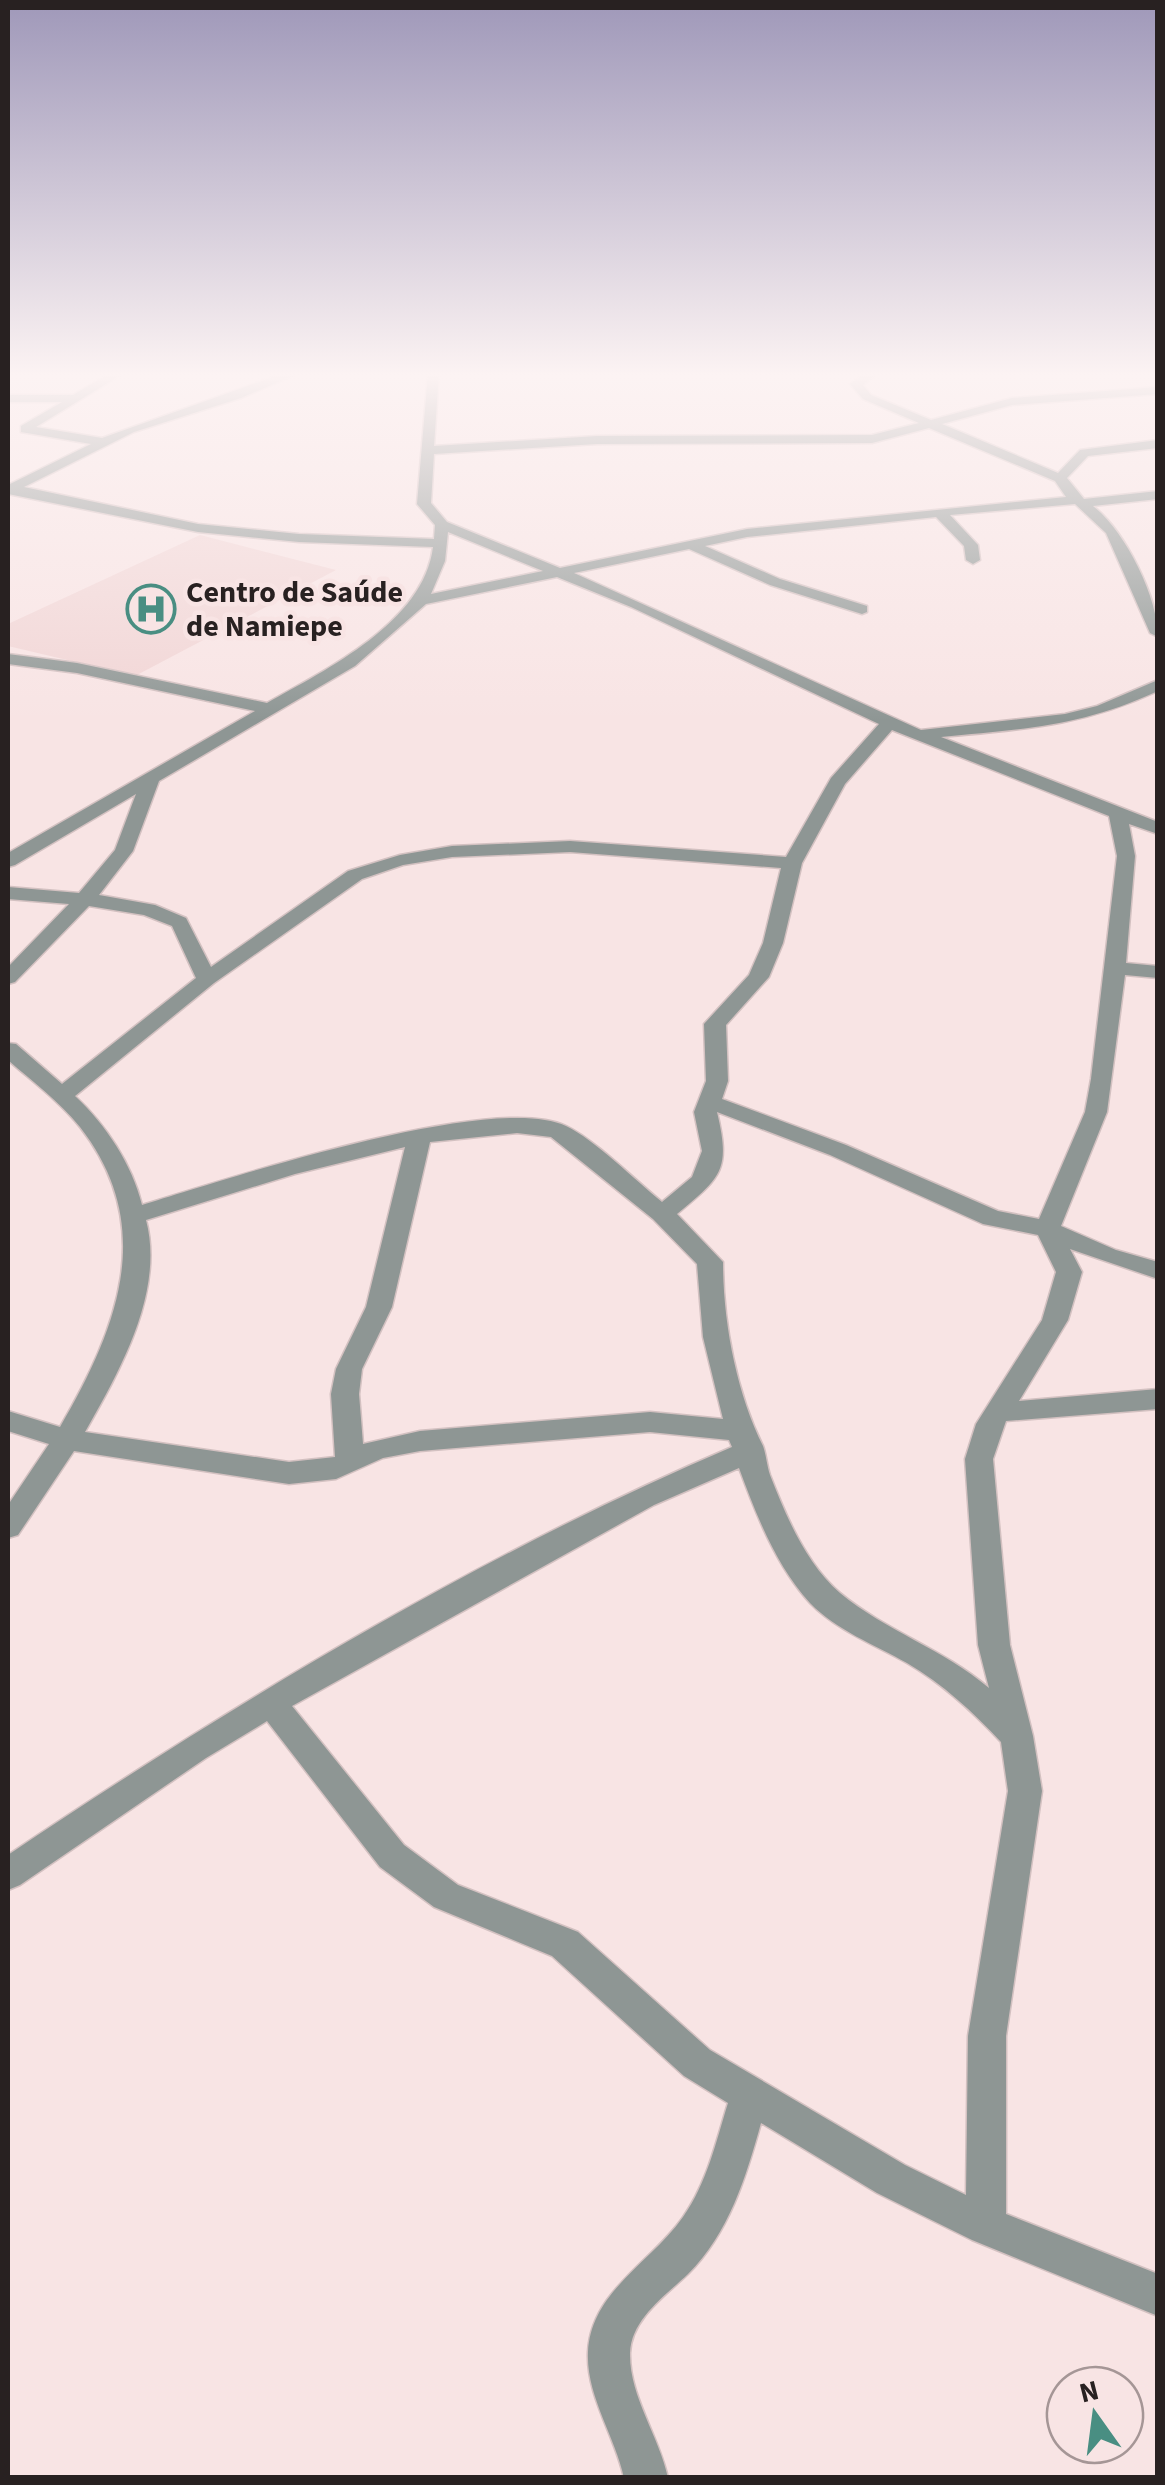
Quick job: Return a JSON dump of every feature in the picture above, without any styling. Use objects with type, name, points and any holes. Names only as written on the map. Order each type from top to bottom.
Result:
[{"type":"street","points":[[9,489],[216,530],[442,534],[566,574],[889,723],[1158,829]]},
{"type":"street","points":[[8,861],[348,663],[421,601],[431,584],[442,534],[424,504],[426,489]]},
{"type":"street","points":[[1069,489],[1079,502],[1105,520],[1125,552],[1154,623]]},
{"type":"street","points":[[421,601],[493,584],[566,574],[746,533],[877,522],[938,511],[1158,495]]},
{"type":"street","points":[[938,511],[971,545],[973,560]]},
{"type":"street","points":[[691,544],[775,582],[862,609]]},
{"type":"street","points":[[8,659],[92,671],[270,709]]},
{"type":"street","points":[[920,734],[1064,719],[1103,710],[1134,692],[1158,685]]},
{"type":"street","points":[[662,1214],[703,1180],[714,1152],[707,1102],[717,1082],[715,1024],[758,977],[772,942],[792,864],[837,782],[889,723]]},
{"type":"street","points":[[8,978],[124,851],[151,778]]},
{"type":"street","points":[[986,2226],[988,2036],[1025,1791],[1018,1736],[994,1645],[979,1459],[982,1439],[1046,1336],[1069,1272],[1047,1229],[1096,1112],[1126,856],[1118,815]]},
{"type":"street","points":[[60,1097],[207,979],[355,875],[399,860],[469,852],[583,848],[792,864]]},
{"type":"street","points":[[8,894],[83,900],[176,920],[207,979]]},
{"type":"street","points":[[1114,968],[1158,972]]},
{"type":"street","points":[[8,1049],[102,1140],[135,1216],[139,1269],[98,1391],[8,1527]]},
{"type":"street","points":[[707,1102],[838,1150],[992,1218],[1047,1229],[1106,1256],[1158,1271]]},
{"type":"street","points":[[135,1216],[272,1174],[419,1139],[492,1129],[558,1131],[662,1214],[710,1262],[708,1309],[775,1525],[794,1565],[849,1616],[949,1674],[979,1696],[1018,1736]]},
{"type":"street","points":[[350,1464],[345,1394],[350,1369],[380,1307],[419,1139]]},
{"type":"street","points":[[998,1412],[1158,1399]]},
{"type":"street","points":[[8,1421],[66,1439],[164,1458],[289,1472],[350,1464],[391,1445],[587,1426],[684,1423],[747,1441]]},
{"type":"street","points":[[8,1874],[194,1748],[270,1702],[747,1441]]},
{"type":"street","points":[[270,1702],[392,1856],[446,1896],[564,1944],[587,1960],[682,2050],[749,2096],[891,2178],[986,2226],[1158,2295]]},
{"type":"street","points":[[646,2478],[643,2457],[613,2382],[610,2338],[622,2312],[686,2247],[709,2214],[724,2183],[749,2096]]},
{"type":"shaded area","name":"Centro de Saúde de Namiepe","points":[[200,535],[336,570],[135,676],[8,646],[8,624]]},
{"type":"place","name":"Centro de Saúde de Namiepe","points":[[151,609]]}]
